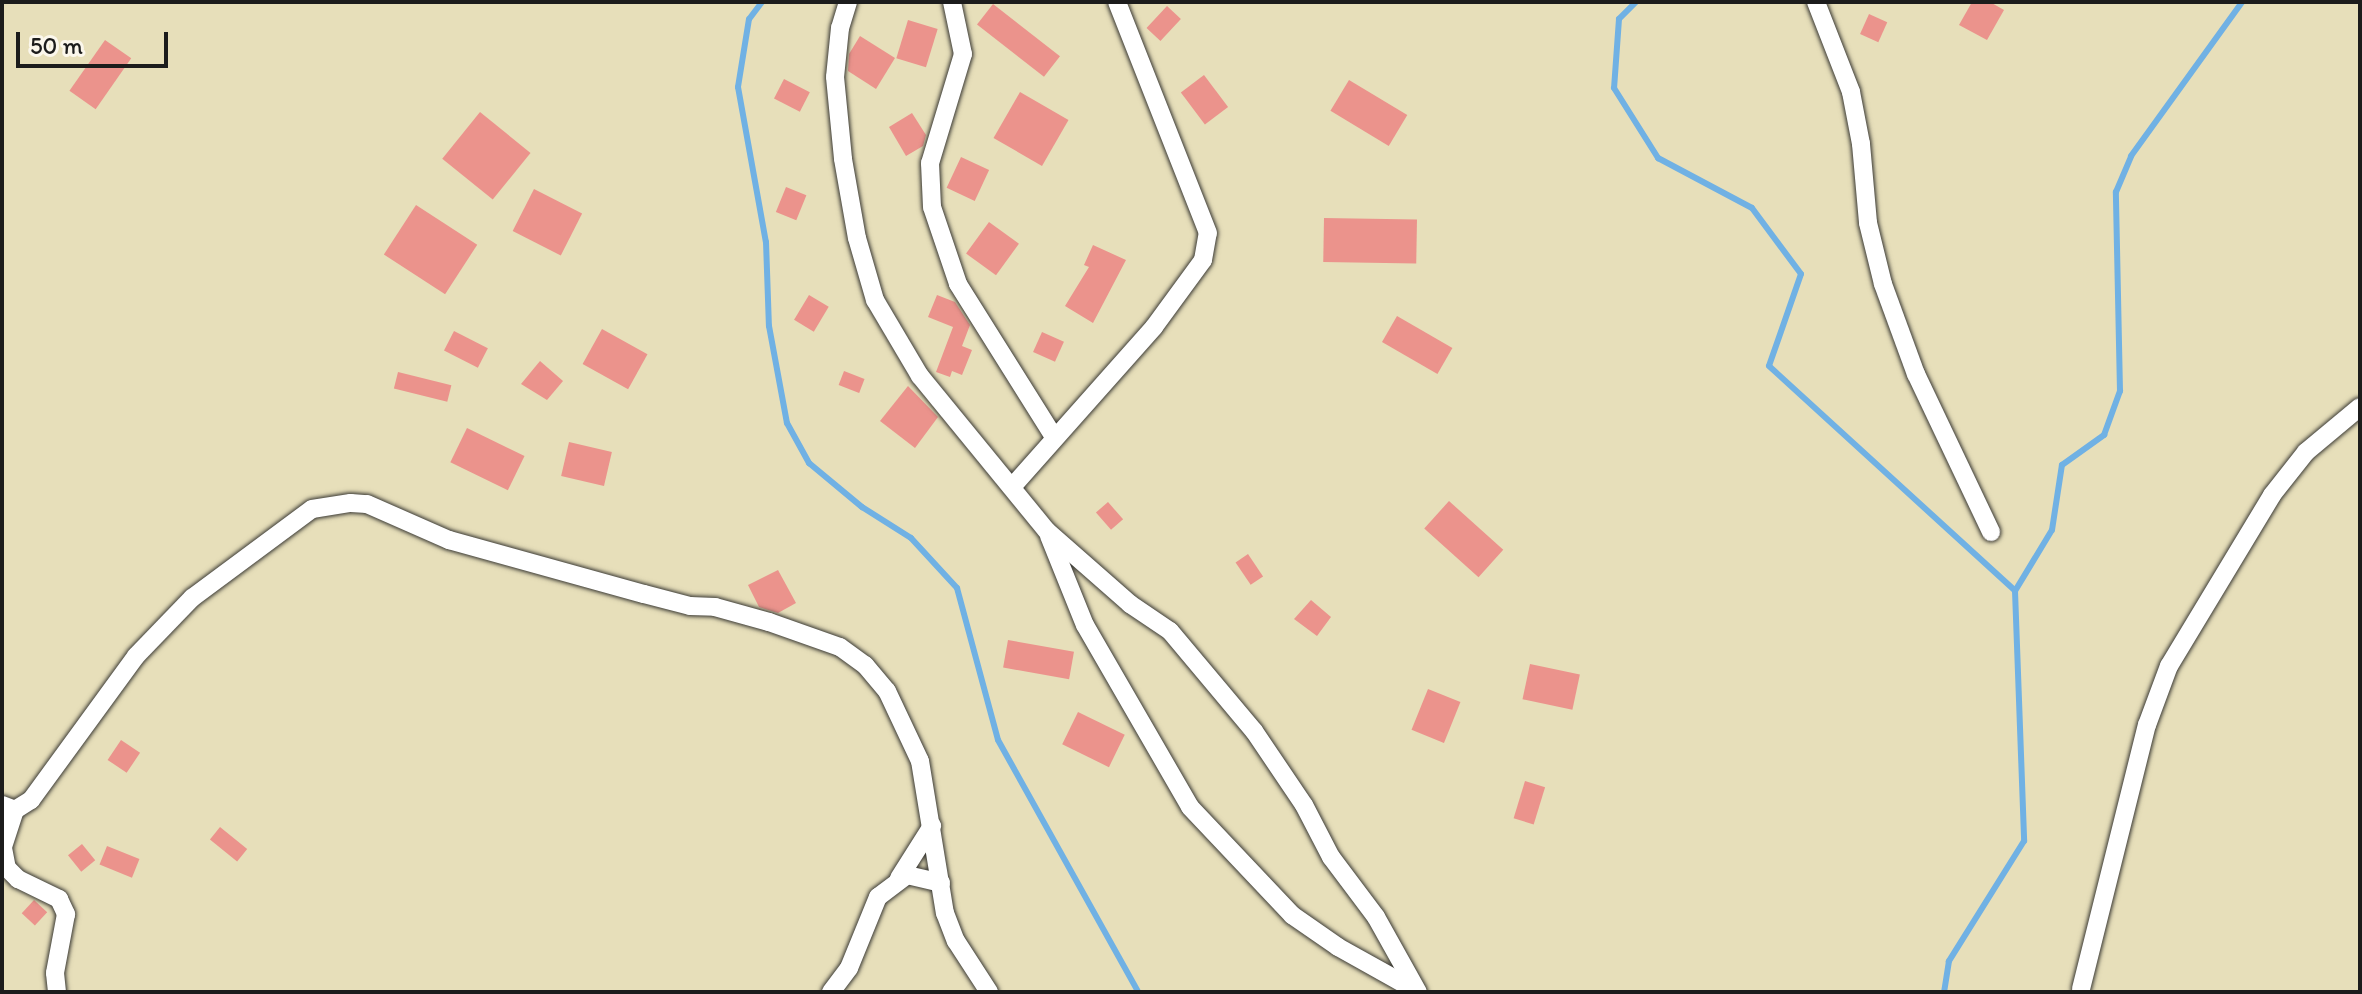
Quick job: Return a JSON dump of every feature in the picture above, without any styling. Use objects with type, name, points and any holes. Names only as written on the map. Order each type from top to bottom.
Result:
[{"type":"street","points":[[848,2],[840,28],[835,77],[843,159],[857,238],[875,300],[920,376],[1047,531],[1130,604],[1170,631],[1244,719],[1304,805],[1331,857],[1376,917],[1418,991]]},
{"type":"street","points":[[952,2],[963,54],[930,163],[932,207],[958,284],[1054,437]]},
{"type":"street","points":[[1012,487],[1154,327],[1203,260],[1208,233],[1117,2]]},
{"type":"street","points":[[1816,2],[1851,92],[1861,144],[1868,223],[1883,284],[1916,374],[1991,532]]},
{"type":"street","points":[[2081,989],[2147,725],[2169,666],[2272,495],[2306,452],[2360,407]]},
{"type":"street","points":[[57,992],[55,973],[66,914],[63,905],[50,893],[18,879],[7,868],[3,849],[9,807],[31,800],[136,656],[192,598],[312,509],[351,503],[367,504],[449,540],[659,598],[715,607],[840,647],[865,665],[887,691],[905,723],[920,761],[932,826],[933,855],[945,913],[956,941],[989,992]]},
{"type":"street","points":[[1047,531],[1085,625],[1190,807],[1292,915],[1338,947],[1418,991]]},
{"type":"street","points":[[831,992],[849,968],[878,897],[899,878],[932,826]]},
{"type":"street","points":[[899,878],[907,875],[941,883]]},
{"type":"building","points":[[1972,2],[1990,2],[2004,10],[1987,40],[1959,25]]},
{"type":"building","points":[[993,4],[1060,56],[1044,77],[977,24]]},
{"type":"building","points":[[1167,6],[1181,19],[1160,41],[1147,28]]},
{"type":"building","points":[[1869,14],[1887,22],[1878,42],[1860,34]]},
{"type":"building","points":[[908,20],[938,29],[926,67],[896,58]]},
{"type":"building","points":[[860,36],[895,58],[876,89],[848,71],[849,54]]},
{"type":"building","points":[[105,40],[131,58],[96,109],[69,91]]},
{"type":"building","points":[[1204,75],[1228,107],[1205,124],[1181,92]]},
{"type":"building","points":[[784,79],[810,92],[800,112],[774,99]]},
{"type":"building","points":[[1349,80],[1407,115],[1389,146],[1330,111]]},
{"type":"building","points":[[1020,92],[1068,120],[1042,166],[994,138]]},
{"type":"building","points":[[480,112],[531,153],[493,200],[442,159]]},
{"type":"building","points":[[912,113],[926,135],[923,146],[906,156],[889,127]]},
{"type":"building","points":[[961,157],[989,170],[975,201],[947,188]]},
{"type":"building","points":[[786,187],[806,195],[796,220],[776,212]]},
{"type":"building","points":[[534,189],[582,214],[561,255],[513,231]]},
{"type":"building","points":[[416,205],[477,245],[445,294],[384,254]]},
{"type":"building","points":[[1324,218],[1417,220],[1416,264],[1323,262]]},
{"type":"building","points":[[989,222],[1019,244],[996,275],[966,254]]},
{"type":"building","points":[[1093,245],[1126,260],[1093,323],[1065,306],[1089,267],[1084,265]]},
{"type":"building","points":[[809,295],[829,307],[814,332],[794,320]]},
{"type":"building","points":[[937,295],[955,302],[970,325],[962,346],[972,350],[962,375],[952,371],[950,377],[936,372],[953,327],[928,317]]},
{"type":"building","points":[[1397,316],[1452,348],[1437,374],[1382,342]]},
{"type":"building","points":[[602,329],[647,354],[628,389],[583,364]]},
{"type":"building","points":[[454,331],[488,348],[478,368],[444,351]]},
{"type":"building","points":[[1042,332],[1064,342],[1055,362],[1033,352]]},
{"type":"building","points":[[540,361],[563,381],[547,400],[521,384]]},
{"type":"building","points":[[844,371],[865,379],[859,393],[839,385]]},
{"type":"building","points":[[398,372],[451,385],[447,402],[394,388]]},
{"type":"building","points":[[908,386],[938,417],[915,448],[880,421]]},
{"type":"building","points":[[467,428],[525,456],[508,490],[450,462]]},
{"type":"building","points":[[569,442],[612,452],[604,486],[561,476]]},
{"type":"building","points":[[1449,501],[1503,550],[1478,577],[1424,528]]},
{"type":"building","points":[[1108,502],[1123,519],[1111,530],[1096,512]]},
{"type":"building","points":[[1248,554],[1263,576],[1251,585],[1236,562]]},
{"type":"building","points":[[778,570],[796,603],[778,613],[759,607],[748,585]]},
{"type":"building","points":[[1311,600],[1331,617],[1317,636],[1294,619]]},
{"type":"building","points":[[1008,640],[1074,652],[1069,679],[1003,668]]},
{"type":"building","points":[[1530,664],[1580,675],[1572,710],[1523,699]]},
{"type":"building","points":[[1428,689],[1460,702],[1444,743],[1412,730]]},
{"type":"building","points":[[1078,712],[1125,735],[1109,767],[1062,744]]},
{"type":"building","points":[[121,740],[140,753],[127,773],[108,760]]},
{"type":"building","points":[[1525,781],[1545,787],[1534,824],[1514,818]]},
{"type":"building","points":[[220,827],[247,849],[237,861],[210,839]]},
{"type":"building","points":[[82,844],[95,860],[81,872],[68,855]]},
{"type":"building","points":[[107,846],[139,859],[132,878],[100,865]]},
{"type":"building","points":[[34,900],[47,912],[35,925],[22,913]]},
{"type":"waterway","points":[[762,2],[749,19],[738,87],[766,242],[769,326],[787,423],[809,463],[862,507],[911,538],[957,588],[998,740],[1138,992]]},
{"type":"waterway","points":[[1636,2],[1619,19],[1614,88],[1658,158],[1752,208],[1801,274],[1769,366],[2015,591],[2024,841],[1949,961],[1944,992]]},
{"type":"waterway","points":[[2015,591],[2052,530],[2062,465],[2104,435],[2120,391],[2116,192],[2131,156],[2242,2]]}]
